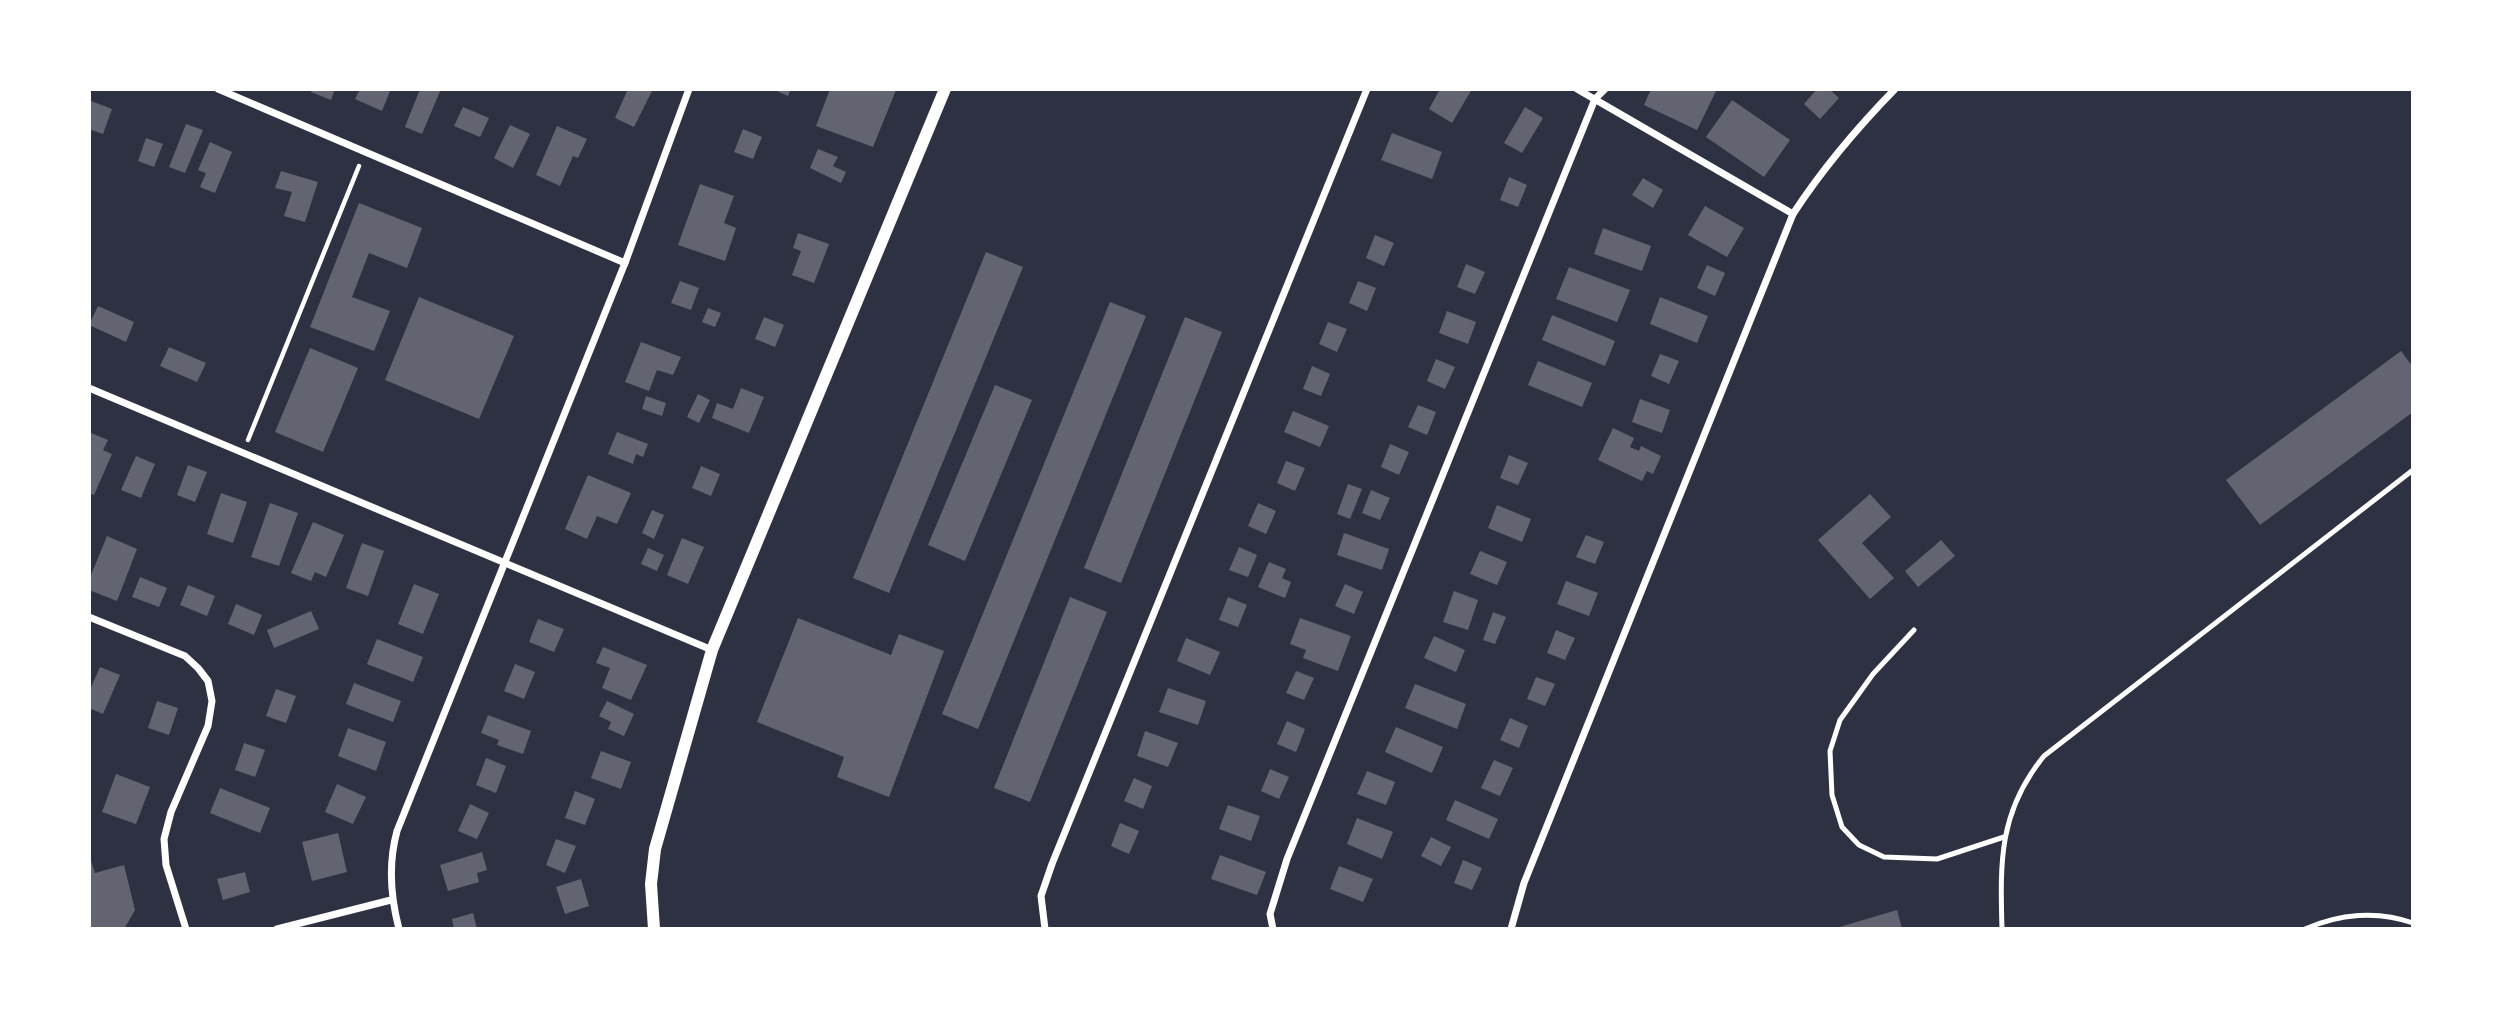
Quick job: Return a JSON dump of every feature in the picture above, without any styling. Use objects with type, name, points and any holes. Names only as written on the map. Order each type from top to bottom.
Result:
[{"type":"street","points":[[218,89],[625,263]]},
{"type":"street","points":[[400,929],[391,900],[391,860],[397,831],[625,263],[689,89]]},
{"type":"street","points":[[654,929],[651,884],[655,849],[712,650],[945,89]]},
{"type":"street","points":[[1045,929],[1041,896],[1052,864],[1367,89]]},
{"type":"street","points":[[1577,89],[1793,214]]},
{"type":"street","points":[[1273,929],[1270,914],[1287,859],[1595,99],[1605,89]]},
{"type":"street","points":[[1511,929],[1524,883],[1793,214],[1820,172],[1895,89]]},
{"type":"street","points":[[89,388],[712,650]]},
{"type":"street","points":[[89,617],[185,656],[208,681],[212,701],[208,726],[171,811],[164,839],[166,865],[186,929]]},
{"type":"street","points":[[276,929],[391,900]]},
{"type":"lane","points":[[2002,929],[2000,880],[2004,837],[2022,787],[2044,756],[2413,470]]},
{"type":"lane","points":[[1914,630],[1873,674],[1840,720],[1830,751],[1832,796],[1842,827],[1859,845],[1884,857],[1937,859],[2004,837]]},
{"type":"lane","points":[[2305,929],[2333,918],[2360,915],[2395,916],[2413,923]]},
{"type":"path","points":[[243,454],[364,152]]},
{"type":"building","points":[[312,89],[335,89],[331,100],[311,92]]},
{"type":"building","points":[[360,89],[390,91],[382,111],[355,99]]},
{"type":"building","points":[[420,89],[441,89],[422,134],[405,127]]},
{"type":"building","points":[[628,89],[653,89],[634,127],[615,118]]},
{"type":"building","points":[[772,89],[791,89],[788,96]]},
{"type":"building","points":[[830,89],[896,90],[873,147],[816,126]]},
{"type":"building","points":[[1440,89],[1472,89],[1452,123],[1429,109]]},
{"type":"building","points":[[1651,89],[1717,89],[1697,130],[1644,105]]},
{"type":"building","points":[[1817,89],[1829,89],[1839,98],[1820,119],[1804,104]]},
{"type":"building","points":[[1732,100],[1790,140],[1764,177],[1706,137]]},
{"type":"building","points":[[91,101],[112,109],[103,134],[89,129]]},
{"type":"building","points":[[463,107],[489,118],[480,137],[454,126]]},
{"type":"building","points":[[1525,107],[1543,118],[1522,153],[1504,143]]},
{"type":"building","points":[[186,124],[203,130],[185,173],[169,167]]},
{"type":"building","points":[[510,125],[530,134],[513,168],[494,158]]},
{"type":"building","points":[[557,126],[587,139],[578,158],[573,156],[560,186],[536,175]]},
{"type":"building","points":[[743,129],[762,137],[753,159],[734,152]]},
{"type":"building","points":[[1392,133],[1442,152],[1432,179],[1381,160]]},
{"type":"building","points":[[146,138],[163,144],[154,167],[138,161]]},
{"type":"building","points":[[210,142],[232,152],[215,193],[200,187],[206,173],[198,170]]},
{"type":"building","points":[[818,149],[838,157],[833,166],[846,172],[841,183],[810,168]]},
{"type":"building","points":[[281,171],[318,182],[305,222],[284,216],[292,192],[275,188]]},
{"type":"building","points":[[1509,177],[1527,185],[1518,207],[1500,200]]},
{"type":"building","points":[[1643,178],[1663,190],[1653,208],[1632,195]]},
{"type":"building","points":[[700,184],[734,196],[724,223],[736,228],[725,261],[678,245]]},
{"type":"building","points":[[359,203],[422,228],[407,268],[369,253],[352,297],[390,311],[374,351],[310,327]]},
{"type":"building","points":[[1705,206],[1744,228],[1727,257],[1688,235]]},
{"type":"building","points":[[1603,228],[1651,246],[1642,271],[1594,254]]},
{"type":"building","points":[[798,233],[829,244],[814,283],[792,275],[801,251],[793,248]]},
{"type":"building","points":[[1375,235],[1394,243],[1384,266],[1366,258]]},
{"type":"building","points":[[986,252],[1023,267],[889,593],[853,578]]},
{"type":"building","points":[[1466,264],[1485,272],[1475,294],[1457,287]]},
{"type":"building","points":[[1707,265],[1725,273],[1715,296],[1697,288]]},
{"type":"building","points":[[1569,267],[1630,290],[1617,322],[1556,299]]},
{"type":"building","points":[[680,281],[699,288],[691,310],[671,303]]},
{"type":"building","points":[[1358,281],[1376,288],[1367,311],[1349,303]]},
{"type":"building","points":[[419,297],[514,336],[479,419],[385,380]]},
{"type":"building","points":[[1660,297],[1708,316],[1697,343],[1650,324]]},
{"type":"building","points":[[1110,302],[1146,316],[978,729],[942,714]]},
{"type":"building","points":[[98,306],[134,322],[126,342],[89,325]]},
{"type":"building","points":[[708,308],[721,313],[715,327],[702,322]]},
{"type":"building","points":[[1447,311],[1476,322],[1468,344],[1439,333]]},
{"type":"building","points":[[1552,315],[1615,341],[1605,366],[1542,340]]},
{"type":"building","points":[[764,317],[784,325],[775,347],[755,339]]},
{"type":"building","points":[[1185,317],[1222,332],[1121,583],[1084,568]]},
{"type":"building","points":[[1328,322],[1347,329],[1337,352],[1319,344]]},
{"type":"building","points":[[641,342],[681,357],[673,375],[657,370],[649,391],[625,382]]},
{"type":"building","points":[[169,347],[206,363],[197,382],[160,366]]},
{"type":"building","points":[[310,348],[358,368],[323,452],[275,432]]},
{"type":"building","points":[[2401,351],[2413,367],[2413,412],[2260,525],[2226,480]]},
{"type":"building","points":[[1660,354],[1679,361],[1669,384],[1651,376]]},
{"type":"building","points":[[1436,359],[1455,367],[1445,389],[1427,381]]},
{"type":"building","points":[[1538,361],[1592,383],[1582,407],[1528,385]]},
{"type":"building","points":[[1312,366],[1330,374],[1321,396],[1303,389]]},
{"type":"building","points":[[995,385],[1032,400],[965,561],[928,545]]},
{"type":"building","points":[[741,388],[764,397],[749,433],[712,418],[717,403],[733,409]]},
{"type":"building","points":[[698,394],[710,400],[699,423],[687,417]]},
{"type":"building","points":[[646,396],[666,403],[662,416],[642,409]]},
{"type":"building","points":[[1640,399],[1670,410],[1662,433],[1632,422]]},
{"type":"building","points":[[1418,405],[1436,412],[1427,435],[1408,427]]},
{"type":"building","points":[[1293,411],[1329,426],[1320,447],[1284,432]]},
{"type":"building","points":[[1613,428],[1634,438],[1630,447],[1639,451],[1641,446],[1661,456],[1653,474],[1647,471],[1642,481],[1598,460]]},
{"type":"building","points":[[89,432],[108,440],[103,450],[112,454],[94,495],[89,493]]},
{"type":"building","points":[[617,432],[648,444],[643,457],[636,454],[633,464],[608,454]]},
{"type":"building","points":[[1390,444],[1409,452],[1399,475],[1381,467]]},
{"type":"building","points":[[1509,455],[1528,463],[1518,485],[1500,478]]},
{"type":"building","points":[[136,456],[155,464],[141,498],[121,490]]},
{"type":"building","points":[[1286,461],[1305,468],[1295,491],[1277,483]]},
{"type":"building","points":[[188,465],[207,472],[195,502],[177,495]]},
{"type":"building","points":[[701,466],[720,474],[711,496],[692,488]]},
{"type":"building","points":[[588,475],[631,493],[617,524],[597,516],[587,539],[565,529]]},
{"type":"building","points":[[1348,484],[1362,489],[1350,519],[1337,514]]},
{"type":"building","points":[[1371,490],[1390,498],[1380,520],[1362,513]]},
{"type":"building","points":[[221,493],[247,502],[233,543],[207,534]]},
{"type":"building","points":[[1870,494],[1891,517],[1862,543],[1894,578],[1870,599],[1818,540]]},
{"type":"building","points":[[270,503],[298,513],[279,566],[251,557]]},
{"type":"building","points":[[1258,503],[1276,511],[1266,534],[1248,526]]},
{"type":"building","points":[[1497,505],[1531,519],[1522,542],[1488,528]]},
{"type":"building","points":[[652,510],[664,515],[654,539],[642,533]]},
{"type":"building","points":[[313,522],[344,535],[326,577],[315,572],[311,581],[291,573]]},
{"type":"building","points":[[1344,533],[1389,549],[1382,570],[1337,555]]},
{"type":"building","points":[[1586,535],[1604,542],[1595,564],[1576,557]]},
{"type":"building","points":[[107,536],[137,549],[117,601],[89,590],[89,580]]},
{"type":"building","points":[[682,538],[704,547],[688,584],[667,575]]},
{"type":"building","points":[[1941,540],[1955,556],[1918,587],[1905,571]]},
{"type":"building","points":[[362,543],[384,551],[368,596],[346,588]]},
{"type":"building","points":[[1239,547],[1257,555],[1248,577],[1229,570]]},
{"type":"building","points":[[648,548],[664,555],[657,571],[641,564]]},
{"type":"building","points":[[1480,551],[1507,562],[1497,585],[1470,574]]},
{"type":"building","points":[[1269,562],[1286,569],[1282,578],[1291,582],[1285,598],[1258,587]]},
{"type":"building","points":[[140,577],[167,588],[159,607],[132,597]]},
{"type":"building","points":[[1566,581],[1598,593],[1589,616],[1557,604]]},
{"type":"building","points":[[414,584],[439,594],[423,634],[398,624]]},
{"type":"building","points":[[1345,584],[1363,592],[1354,614],[1335,606]]},
{"type":"building","points":[[188,585],[215,596],[207,616],[180,605]]},
{"type":"building","points":[[1454,591],[1478,600],[1468,630],[1443,622]]},
{"type":"building","points":[[1070,597],[1107,612],[1030,802],[994,788]]},
{"type":"building","points":[[1228,597],[1247,605],[1238,627],[1219,620]]},
{"type":"building","points":[[236,604],[262,615],[254,635],[228,624]]},
{"type":"building","points":[[311,611],[319,629],[274,648],[267,630]]},
{"type":"building","points":[[1493,612],[1506,617],[1495,644],[1483,640]]},
{"type":"building","points":[[798,618],[891,655],[899,634],[944,651],[889,797],[837,777],[844,757],[757,722]]},
{"type":"building","points":[[1300,618],[1351,636],[1338,671],[1303,658],[1306,650],[1290,644]]},
{"type":"building","points":[[538,619],[564,629],[554,652],[529,642]]},
{"type":"building","points":[[1556,630],[1575,638],[1565,660],[1547,653]]},
{"type":"building","points":[[1434,636],[1465,650],[1456,672],[1424,658]]},
{"type":"building","points":[[1186,638],[1220,652],[1210,675],[1177,661]]},
{"type":"building","points":[[377,639],[423,657],[413,682],[367,664]]},
{"type":"building","points":[[603,647],[647,665],[631,700],[602,688],[610,668],[596,663]]},
{"type":"building","points":[[515,664],[535,672],[524,699],[504,691]]},
{"type":"building","points":[[100,667],[120,675],[103,714],[89,708],[89,692]]},
{"type":"building","points":[[1296,671],[1314,678],[1304,700],[1286,693]]},
{"type":"building","points":[[1536,677],[1555,684],[1545,706],[1527,699]]},
{"type":"building","points":[[354,683],[401,701],[393,722],[346,704]]},
{"type":"building","points":[[1415,684],[1466,704],[1457,729],[1405,708]]},
{"type":"building","points":[[1168,688],[1206,701],[1198,725],[1159,712]]},
{"type":"building","points":[[276,689],[296,696],[286,723],[266,716]]},
{"type":"building","points":[[157,701],[178,708],[169,735],[148,728]]},
{"type":"building","points":[[607,701],[634,714],[624,736],[608,729],[611,722],[599,716]]},
{"type":"building","points":[[488,715],[531,731],[523,754],[497,745],[499,740],[481,733]]},
{"type":"building","points":[[1510,718],[1528,726],[1519,748],[1500,740]]},
{"type":"building","points":[[1287,721],[1305,729],[1296,752],[1277,744]]},
{"type":"building","points":[[1396,727],[1443,747],[1432,773],[1385,752]]},
{"type":"building","points":[[348,728],[386,742],[376,771],[338,756]]},
{"type":"building","points":[[1145,731],[1178,743],[1168,767],[1137,756]]},
{"type":"building","points":[[244,743],[265,750],[255,777],[235,770]]},
{"type":"building","points":[[601,751],[631,762],[621,789],[591,778]]},
{"type":"building","points":[[486,758],[506,766],[496,793],[476,785]]},
{"type":"building","points":[[1494,760],[1513,768],[1500,796],[1481,788]]},
{"type":"building","points":[[1270,769],[1289,777],[1279,799],[1261,791]]},
{"type":"building","points":[[1367,771],[1395,782],[1386,805],[1357,794]]},
{"type":"building","points":[[116,774],[150,787],[136,824],[102,812]]},
{"type":"building","points":[[1134,778],[1152,786],[1143,809],[1124,801]]},
{"type":"building","points":[[337,784],[366,797],[353,824],[325,812]]},
{"type":"building","points":[[220,788],[270,808],[260,833],[210,813]]},
{"type":"building","points":[[575,791],[595,799],[585,825],[565,818]]},
{"type":"building","points":[[1455,800],[1498,819],[1489,839],[1446,820]]},
{"type":"building","points":[[470,804],[489,813],[477,839],[458,831]]},
{"type":"building","points":[[1228,805],[1260,816],[1251,841],[1219,829]]},
{"type":"building","points":[[1357,818],[1393,832],[1382,859],[1347,844]]},
{"type":"building","points":[[1120,823],[1139,831],[1129,854],[1111,846]]},
{"type":"building","points":[[338,833],[347,872],[312,881],[302,842]]},
{"type":"building","points":[[1431,837],[1451,847],[1441,866],[1421,856]]},
{"type":"building","points":[[556,839],[576,846],[565,873],[546,865]]},
{"type":"building","points":[[482,852],[487,870],[477,873],[479,882],[448,891],[440,865]]},
{"type":"building","points":[[89,855],[95,873],[124,865],[135,910],[124,929],[89,929]]},
{"type":"building","points":[[1220,855],[1266,872],[1257,895],[1211,879]]},
{"type":"building","points":[[1463,860],[1482,868],[1472,890],[1454,883]]},
{"type":"building","points":[[1339,866],[1373,879],[1363,902],[1330,889]]},
{"type":"building","points":[[245,872],[250,892],[223,900],[217,879]]},
{"type":"building","points":[[581,879],[589,906],[565,914],[556,887]]},
{"type":"building","points":[[1897,910],[1902,929],[1836,929],[1836,928]]},
{"type":"building","points":[[473,913],[477,929],[454,929],[452,919]]}]
